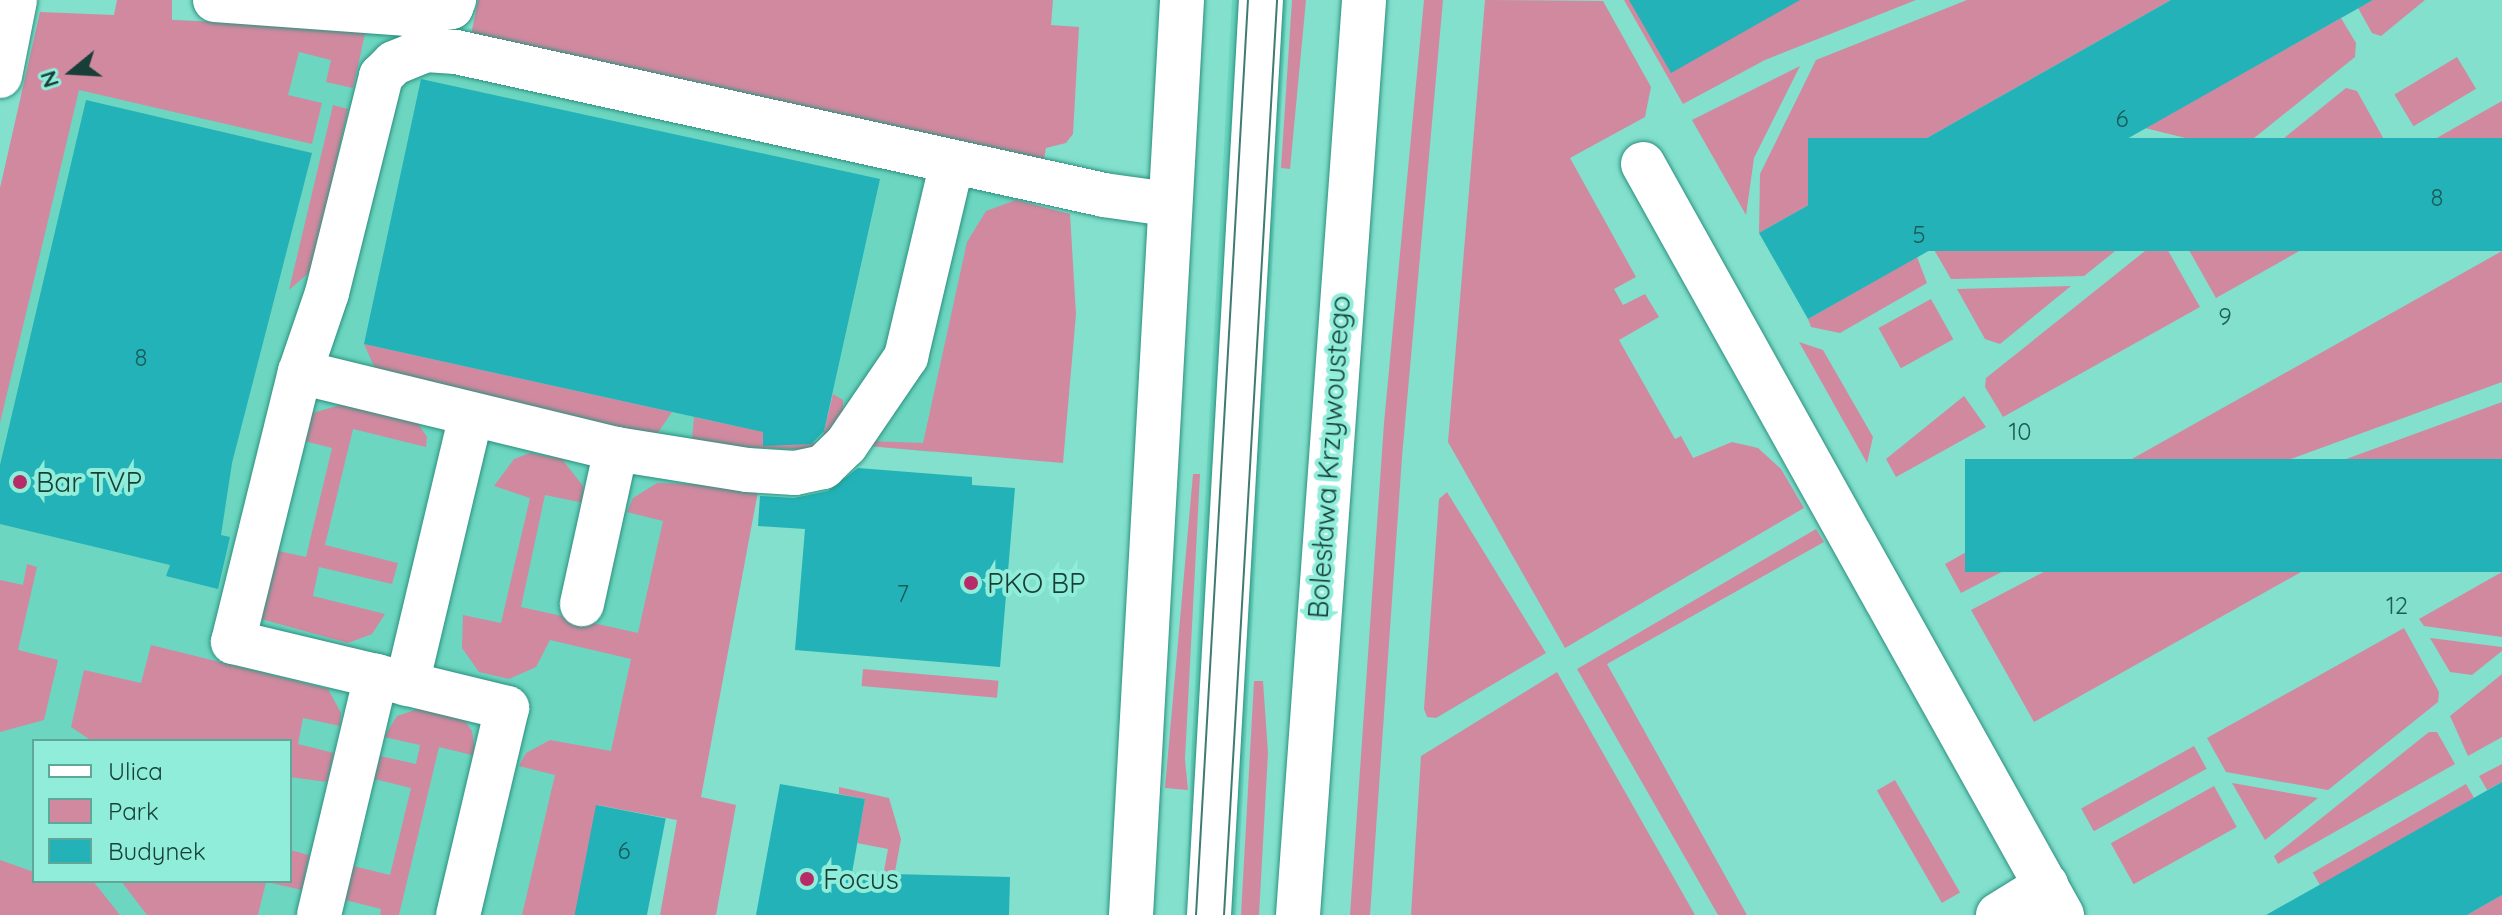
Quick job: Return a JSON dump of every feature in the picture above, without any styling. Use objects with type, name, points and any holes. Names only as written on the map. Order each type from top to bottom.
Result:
[{"type":"street","points":[[0,76],[15,0]]},
{"type":"street","points":[[215,0],[407,14],[451,7],[454,0]]},
{"type":"street","points":[[1209,915],[1261,0]]},
{"type":"street","name":"Bolesława Krzywoustego","points":[[1298,915],[1364,0]]},
{"type":"street","points":[[1131,915],[1180,7]]},
{"type":"street","points":[[458,915],[507,708],[233,642],[300,372],[327,293],[381,76],[410,54],[456,52],[952,163],[1168,204]]},
{"type":"street","points":[[300,372],[616,449],[747,470],[795,473],[823,467],[846,445],[906,357],[952,163]]},
{"type":"street","points":[[1643,164],[2054,900],[1998,915]]},
{"type":"street","points":[[319,915],[471,415]]},
{"type":"street","points":[[582,604],[616,449]]},
{"type":"shaded area","points":[[1232,0],[1287,0],[1236,915],[1187,915],[1191,759]]},
{"type":"shaded area","points":[[44,13],[478,35],[1044,159],[1034,204],[1016,200],[931,452],[869,446],[759,486],[693,803],[572,780],[538,915],[0,915],[0,206]]},
{"type":"green space","points":[[117,0],[172,0],[172,20],[366,29],[353,88],[326,82],[331,60],[299,52],[288,95],[322,103],[312,144],[79,90],[0,423],[0,188],[40,12],[114,15]]},
{"type":"green space","points":[[478,0],[1053,0],[1051,25],[1079,27],[1073,134],[1066,143],[1046,148],[1044,159],[471,35]]},
{"type":"green space","points":[[1292,0],[1306,0],[1290,169],[1281,168]]},
{"type":"green space","points":[[1424,0],[1443,0],[1402,457],[1370,915],[1350,915],[1384,423]]},
{"type":"green space","points":[[1485,0],[1603,1],[1651,87],[1645,117],[1570,158],[1636,277],[1614,289],[1623,305],[1645,294],[1659,317],[1619,340],[1675,439],[1681,436],[1693,458],[1732,442],[1758,448],[1781,469],[1804,508],[1565,648],[1448,442]]},
{"type":"green space","points":[[1624,0],[1916,0],[1765,60],[1683,104]]},
{"type":"green space","points":[[1967,0],[2171,0],[1759,233],[1760,174],[1816,60]]},
{"type":"green space","points":[[2373,0],[2425,0],[2381,36],[2372,33],[2358,8]]},
{"type":"green space","points":[[2341,18],[2356,43],[2355,57],[2238,151],[2145,128]]},
{"type":"green space","points":[[2457,57],[2476,89],[2413,126],[2394,95]]},
{"type":"green space","points":[[1800,66],[1754,158],[1746,215],[1692,120]]},
{"type":"green space","points":[[2346,88],[2357,91],[2411,188],[2216,298],[2181,236],[2183,220]]},
{"type":"green space","points":[[2502,101],[2502,138],[2428,179],[2416,160],[2419,148]]},
{"type":"green space","points":[[333,105],[348,109],[313,269],[289,290]]},
{"type":"green space","points":[[2129,138],[2163,197],[2159,216],[2084,276],[1951,279],[1933,248]]},
{"type":"green space","points":[[2153,142],[2228,159],[2192,189],[2178,187]]},
{"type":"green space","points":[[1016,200],[1070,214],[1076,314],[1063,463],[869,446],[870,441],[923,443],[967,242],[986,211]]},
{"type":"green space","points":[[2155,243],[2166,247],[2200,307],[2003,417],[1985,387],[1986,378]]},
{"type":"green space","points":[[2502,251],[2502,382],[2052,546],[1961,593],[1945,564]]},
{"type":"green space","points":[[1917,257],[1927,283],[1840,333],[1811,327],[1808,319]]},
{"type":"green space","points":[[2071,286],[2000,344],[1985,339],[1957,289]]},
{"type":"green space","points":[[1931,299],[1953,339],[1901,368],[1879,328]]},
{"type":"green space","points":[[1799,342],[1823,350],[1873,437],[1867,463]]},
{"type":"green space","points":[[364,344],[672,412],[655,437],[377,373]]},
{"type":"green space","points":[[833,394],[843,400],[843,413],[820,450],[702,446],[692,439],[694,417],[821,444]]},
{"type":"green space","points":[[1964,396],[1986,427],[1896,477],[1886,459]]},
{"type":"green space","points":[[2502,402],[2502,459],[2034,722],[1971,610],[2059,564]]},
{"type":"green space","points":[[343,404],[417,422],[427,437],[426,447],[353,429],[325,545],[398,563],[392,584],[319,567],[313,596],[385,614],[372,634],[348,643],[261,619],[269,549],[306,557],[332,448],[296,439],[313,413]]},
{"type":"green space","points":[[530,453],[562,459],[583,486],[584,503],[545,495],[521,607],[638,633],[663,521],[627,512],[633,498],[657,483],[759,486],[701,797],[736,805],[716,915],[660,915],[677,820],[597,805],[576,915],[522,915],[555,775],[519,766],[526,753],[550,740],[611,751],[631,659],[550,640],[536,667],[509,679],[479,672],[462,648],[463,615],[501,623],[530,498],[494,486],[514,459]]},
{"type":"green space","points":[[1193,474],[1200,474],[1185,759],[1188,790],[1165,788]]},
{"type":"green space","points":[[1447,492],[1546,653],[1436,718],[1427,717],[1424,709],[1439,499]]},
{"type":"green space","points":[[1816,529],[1824,542],[1607,664],[1747,915],[1718,915],[1577,669]]},
{"type":"green space","points":[[27,564],[37,567],[18,650],[58,660],[44,720],[0,732],[0,580],[23,585]]},
{"type":"green space","points":[[2502,572],[2502,637],[2424,626],[2419,619]]},
{"type":"green space","points":[[2404,628],[2439,692],[2438,702],[2328,790],[2226,772],[2207,738]]},
{"type":"green space","points":[[2430,638],[2502,647],[2502,651],[2472,675],[2450,672]]},
{"type":"green space","points":[[151,645],[328,689],[341,713],[340,726],[303,718],[298,744],[334,753],[327,782],[292,777],[292,739],[89,739],[71,727],[84,670],[141,683]]},
{"type":"green space","points":[[863,669],[998,681],[997,698],[862,686]]},
{"type":"green space","points":[[1557,672],[1695,915],[1411,915],[1421,756]]},
{"type":"green space","points":[[2502,674],[2502,737],[2468,756],[2450,716]]},
{"type":"green space","points":[[1254,681],[1263,681],[1268,753],[1259,915],[1241,915]]},
{"type":"green space","points":[[421,708],[465,721],[472,731],[476,756],[439,747],[399,915],[380,915],[381,909],[345,900],[353,866],[390,875],[411,788],[374,779],[380,756],[416,764],[420,745],[384,737],[397,716]]},
{"type":"green space","points":[[2429,732],[2437,732],[2455,764],[2278,864],[2274,856]]},
{"type":"green space","points":[[2194,746],[2207,769],[2094,831],[2081,809]]},
{"type":"green space","points":[[2502,764],[2502,782],[2487,790],[2479,776]]},
{"type":"green space","points":[[1895,780],[1960,893],[1942,903],[1877,790]]},
{"type":"green space","points":[[2232,783],[2318,798],[2265,840]]},
{"type":"green space","points":[[2466,784],[2474,798],[2321,886],[2313,872]]},
{"type":"green space","points":[[2214,786],[2237,827],[2134,884],[2111,843]]},
{"type":"green space","points":[[839,787],[889,798],[901,839],[887,915],[876,915],[888,849],[857,843],[865,799],[839,794]]},
{"type":"green space","points":[[292,851],[309,855],[302,890],[270,883],[292,883]]},
{"type":"green space","points":[[0,860],[32,871],[32,883],[95,883],[120,915],[0,915]]},
{"type":"green space","points":[[123,883],[266,883],[258,915],[147,915]]},
{"type":"green space","points":[[2502,895],[2502,915],[2467,915]]},
{"type":"building","points":[[1629,0],[1800,0],[1671,73]]},
{"type":"building","points":[[2171,0],[2373,0],[1808,319],[1759,233]]},
{"type":"building","points":[[421,79],[880,179],[824,431],[811,444],[763,446],[763,432],[364,344]]},
{"type":"building","points":[[86,100],[312,153],[232,463],[221,535],[230,537],[218,589],[166,576],[170,565],[0,524],[0,465]]},
{"type":"building","points":[[1808,138],[2502,138],[2502,251],[1808,251]]},
{"type":"building","points":[[1965,459],[2502,459],[2502,572],[1965,572]]},
{"type":"building","points":[[858,468],[972,477],[972,485],[1015,488],[1000,667],[795,650],[805,529],[758,526],[760,496],[794,498],[828,491]]},
{"type":"building","points":[[2502,782],[2502,895],[2467,915],[2266,915]]},
{"type":"building","name":"Focus","points":[[780,784],[865,799],[852,873],[1010,877],[1009,915],[756,915]]},
{"type":"building","points":[[596,805],[666,819],[647,915],[575,915]]},
{"type":"tram line","points":[[1196,915],[1248,0]]},
{"type":"tram line","points":[[1224,915],[1277,0]]},
{"type":"place","name":"Bar TVP","points":[[20,482]]},
{"type":"place","name":"PKO BP","points":[[971,583]]},
{"type":"place","name":"Focus","points":[[807,879]]}]
